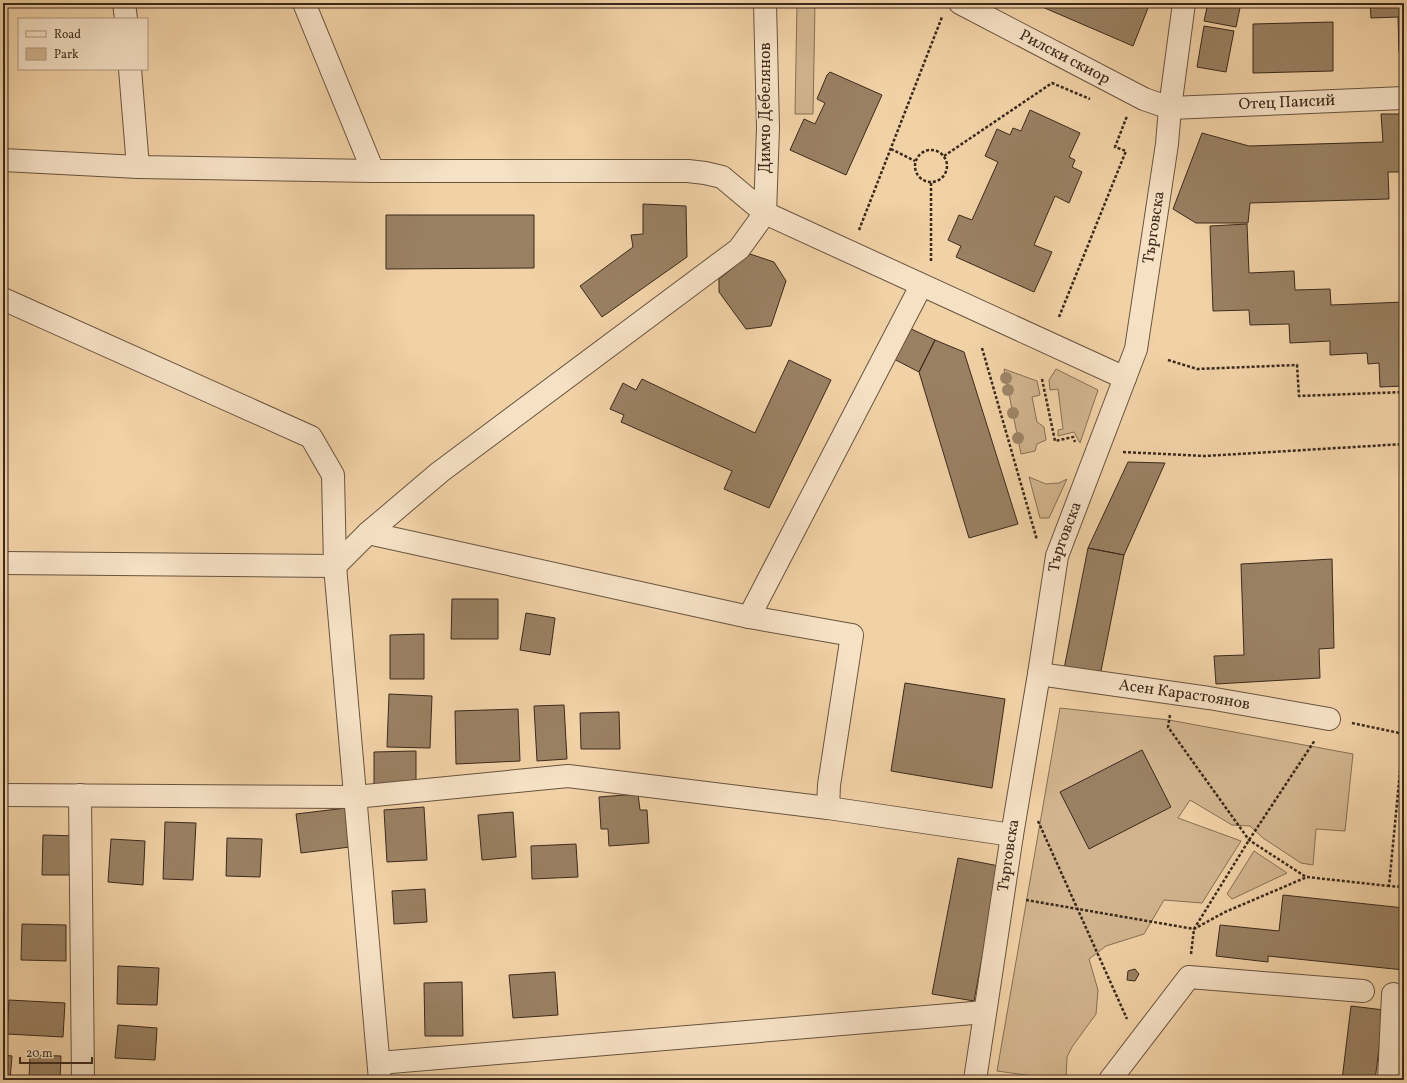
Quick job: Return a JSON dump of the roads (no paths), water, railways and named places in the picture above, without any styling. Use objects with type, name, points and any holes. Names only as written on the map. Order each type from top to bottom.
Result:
[{"type":"street","points":[[124,3],[126,18]]},
{"type":"street","points":[[304,3],[373,171]]},
{"type":"street","name":"Димчо Дебелянов","points":[[765,3],[768,128],[765,213]]},
{"type":"street","name":"Търговска","points":[[975,1080],[1012,835],[1057,556],[1136,349],[1167,144],[1170,108],[1184,3]]},
{"type":"street","name":"Рилски скиор","points":[[952,7],[1144,99],[1170,108]]},
{"type":"street","points":[[130,70],[138,167]]},
{"type":"street","name":"Отец Паисий","points":[[1170,108],[1404,98]]},
{"type":"street","points":[[3,160],[138,167],[373,171],[688,171],[705,173],[722,177],[765,213],[921,286],[1125,378]]},
{"type":"street","points":[[3,563],[335,566],[368,533],[440,472],[739,249],[765,213]]},
{"type":"street","points":[[749,617],[921,286]]},
{"type":"street","points":[[3,299],[311,437],[333,475],[335,566],[379,1071],[985,1012]]},
{"type":"street","points":[[368,533],[749,617],[852,634],[829,785],[828,808]]},
{"type":"street","name":"Асен Карастоянов","points":[[1039,674],[1173,693],[1329,719]]},
{"type":"street","points":[[3,795],[355,797],[568,776],[828,808],[1012,835]]},
{"type":"street","points":[[80,795],[83,1080]]},
{"type":"street","points":[[1110,1080],[1189,977],[1363,991]]},
{"type":"street","points":[[1389,1080],[1393,994]]}]
